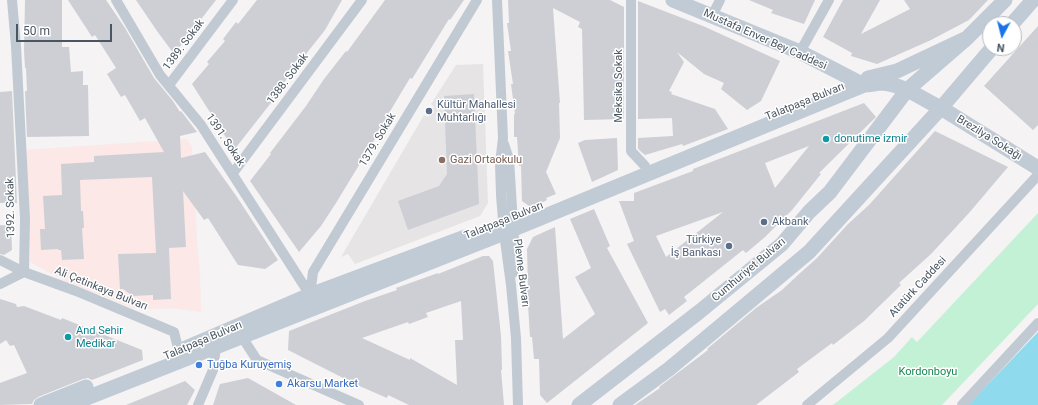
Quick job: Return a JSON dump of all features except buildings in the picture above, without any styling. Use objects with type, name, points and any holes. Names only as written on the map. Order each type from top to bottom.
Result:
[{"type":"main road","name":"Mustafa Enver Bey Caddesi","points":[[673,0],[800,52],[856,82]]},
{"type":"main road","name":"Cumhuriyet Bulvarı","points":[[579,405],[699,312],[782,244],[809,212],[830,192],[907,90],[967,38],[1005,0]]},
{"type":"main road","points":[[1019,16],[1033,0]]},
{"type":"main road","name":"Talatpaşa Bulvarı","points":[[41,405],[179,352],[310,295],[508,226],[592,187],[856,82],[897,72],[967,38]]},
{"type":"main road","points":[[620,405],[669,369],[809,252],[941,108],[985,56]]},
{"type":"main road","name":"Talatpaşa Bulvarı","points":[[69,405],[216,348],[508,226],[864,85],[883,83],[907,90]]},
{"type":"main road","points":[[907,90],[941,108]]},
{"type":"main road","name":"Brezilya Sokağı","points":[[941,108],[1038,168]]},
{"type":"street","name":"1392. Sokak","points":[[12,0],[25,219],[24,272]]},
{"type":"street","name":"1391. Sokak","points":[[116,0],[160,75],[201,125],[310,295]]},
{"type":"street","name":"1389. Sokak","points":[[169,85],[233,0]]},
{"type":"street","name":"1388. Sokak","points":[[233,173],[362,0]]},
{"type":"street","name":"1379. Sokak","points":[[310,295],[313,272],[477,0]]},
{"type":"street","name":"Plevne Bulvarı","points":[[497,0],[503,138],[509,159],[508,226],[511,285],[516,338],[518,405]]},
{"type":"street","name":"Meksika Sokak","points":[[632,0],[631,151],[645,166]]},
{"type":"street","points":[[712,16],[720,0]]},
{"type":"street","points":[[800,52],[829,0]]},
{"type":"street","name":"Atatürk Caddesi","points":[[806,405],[888,338],[1038,175]]},
{"type":"street","name":"Ali Çetinkaya Bulvarı","points":[[0,260],[24,272],[76,291],[174,332],[179,352]]},
{"type":"street","points":[[0,284],[24,272]]},
{"type":"street","points":[[962,405],[1038,323]]},
{"type":"street","points":[[242,337],[257,360],[360,405]]},
{"type":"street","points":[[198,405],[213,370],[216,348]]},
{"type":"shaded area","name":"Gazi Ortaokulu","points":[[483,64],[488,203],[480,216],[355,264],[348,254],[341,257],[424,115],[428,117],[434,107],[431,104],[456,65]]},
{"type":"shaded area","points":[[187,139],[192,147],[201,312],[173,308],[133,308],[65,281],[30,262],[30,214],[23,150]]},
{"type":"green space","name":"Kordonboyu","points":[[1038,213],[1038,304],[942,405],[833,405],[894,357],[912,337],[917,342]]},
{"type":"water","points":[[1038,332],[1038,405],[968,405]]},
{"type":"place","name":"Kültür Mahallesi Muhtarlığı","points":[[429,111]]},
{"type":"place","name":"donutime izmir","points":[[826,139]]},
{"type":"place","name":"Gazi Ortaokulu","points":[[442,160]]},
{"type":"place","name":"Akbank","points":[[764,222]]},
{"type":"place","name":"Türkiye İş Bankası","points":[[729,246]]},
{"type":"place","name":"And Sehir Medikar","points":[[68,337]]},
{"type":"place","name":"Tuğba Kuruyemiş","points":[[199,365]]},
{"type":"place","name":"Akarsu Market","points":[[279,384]]}]
